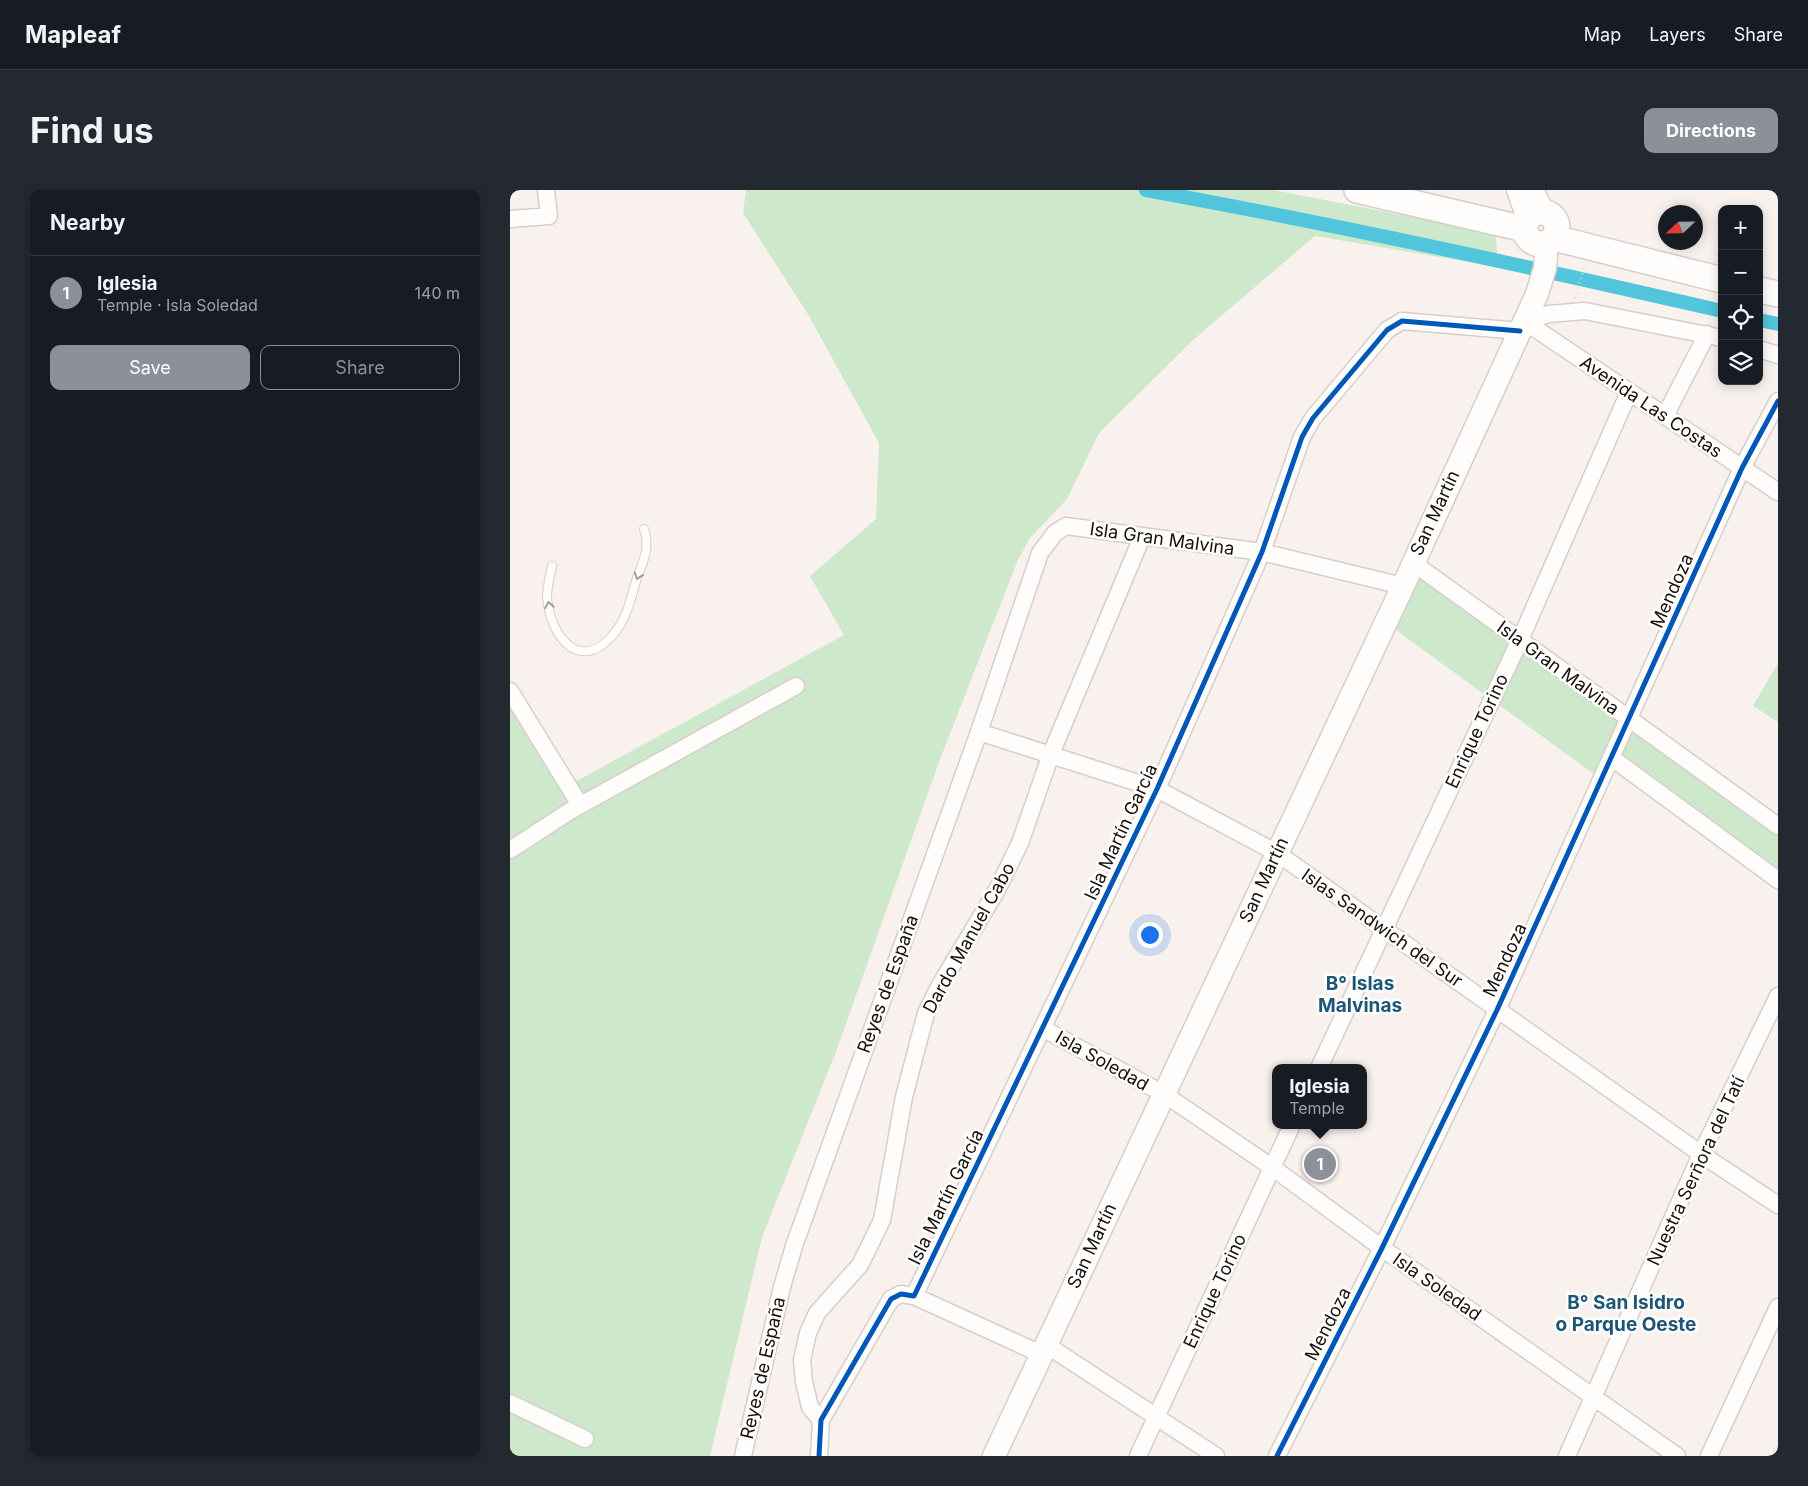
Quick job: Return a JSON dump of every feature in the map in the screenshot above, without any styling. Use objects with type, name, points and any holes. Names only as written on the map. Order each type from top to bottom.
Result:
[{"type":"main road","points":[[1357,190],[1718,279]]},
{"type":"main road","points":[[1399,190],[1539,234],[1584,233],[1718,266]]},
{"type":"main road","points":[[1518,190],[1539,234]]},
{"type":"main road","points":[[1532,190],[1539,234]]},
{"type":"main road","name":"San Martín","points":[[994,1456],[1403,586],[1412,562],[1525,318],[1539,234]]},
{"type":"main road","points":[[1763,275],[1778,278]]},
{"type":"main road","points":[[1763,291],[1778,294]]},
{"type":"street","points":[[510,219],[549,216],[546,190]]},
{"type":"street","points":[[1525,318],[1585,311],[1714,336],[1665,416]]},
{"type":"street","name":"Avenida Las Costas","points":[[1525,318],[1629,392],[1778,492]]},
{"type":"street","name":"Isla Martín García","points":[[914,1296],[1157,789],[1262,552],[1302,437],[1313,418],[1388,330],[1402,321],[1525,318]]},
{"type":"street","points":[[1763,350],[1778,355]]},
{"type":"street","name":"Enrique Torino","points":[[1321,1064],[1383,928],[1520,640],[1629,392]]},
{"type":"street","name":"Mendoza","points":[[1277,1456],[1382,1248],[1497,1010],[1742,468],[1778,401]]},
{"type":"street","name":"Isla Gran Malvina","points":[[1066,526],[1262,552],[1403,586]]},
{"type":"street","name":"Reyes de España","points":[[743,1456],[794,1246],[979,732],[1040,553],[1055,533],[1066,526]]},
{"type":"street","name":"Dardo Manuel Cabo","points":[[821,1420],[810,1406],[804,1382],[802,1360],[808,1333],[817,1313],[860,1265],[882,1220],[904,1097],[926,1014],[940,985],[997,890],[1016,851],[1052,754],[1142,537]]},
{"type":"street","name":"Isla Gran Malvina","points":[[1412,562],[1778,826]]},
{"type":"street","points":[[510,850],[580,806],[796,686]]},
{"type":"street","points":[[510,690],[580,806]]},
{"type":"street","name":"Islas Sandwich del Sur","points":[[979,732],[1157,789],[1277,853],[1497,1010],[1778,1205]]},
{"type":"street","points":[[1612,758],[1778,880]]},
{"type":"street","name":"Nuestra Serñora del Tatí","points":[[1567,1456],[1702,1154],[1778,996]]},
{"type":"street","name":"Isla Soledad","points":[[1042,1028],[1164,1094],[1273,1168],[1382,1248],[1677,1456]]},
{"type":"street","name":"Enrique Torino","points":[[1138,1456],[1290,1129]]},
{"type":"street","points":[[819,1456],[821,1420],[891,1299],[901,1294],[914,1296],[1043,1349],[1216,1456]]},
{"type":"street","points":[[1709,1456],[1778,1307]]},
{"type":"street","points":[[510,1403],[585,1439]]},
{"type":"lane","points":[[552,566],[547,598],[554,624],[564,642],[572,650],[589,652],[609,639],[623,618],[646,552],[647,538],[644,530]]},
{"type":"path","points":[[1572,307],[1586,261]]},
{"type":"green space","points":[[746,190],[1273,190],[1495,233],[1499,267],[1315,236],[1194,339],[1099,433],[1067,499],[1030,538],[1017,562],[939,762],[837,1049],[762,1237],[710,1456],[510,1456],[510,681],[571,784],[844,635],[810,576],[876,519],[879,443],[809,316],[743,213]]},
{"type":"green space","points":[[1413,564],[1778,827],[1778,880],[1611,757],[1601,779],[1386,623]]},
{"type":"green space","points":[[1778,663],[1778,722],[1753,706]]},
{"type":"waterway","points":[[1146,190],[1291,217],[1435,247],[1718,310]]},
{"type":"waterway","points":[[1763,321],[1778,324]]},
{"type":"cycle path","points":[[819,1456],[821,1420],[891,1299],[901,1294],[914,1296],[1157,789],[1262,552],[1302,437],[1313,418],[1387,330],[1402,321],[1520,331]]},
{"type":"cycle path","points":[[1277,1456],[1382,1248],[1497,1010],[1742,468],[1778,401]]},
{"type":"place","name":"Iglesia","points":[[1320,1164]]},
{"type":"district","name":"B° Islas Malvinas","points":[[1360,994]]},
{"type":"district","name":"B° San Isidro o Parque Oeste","points":[[1626,1313]]}]
